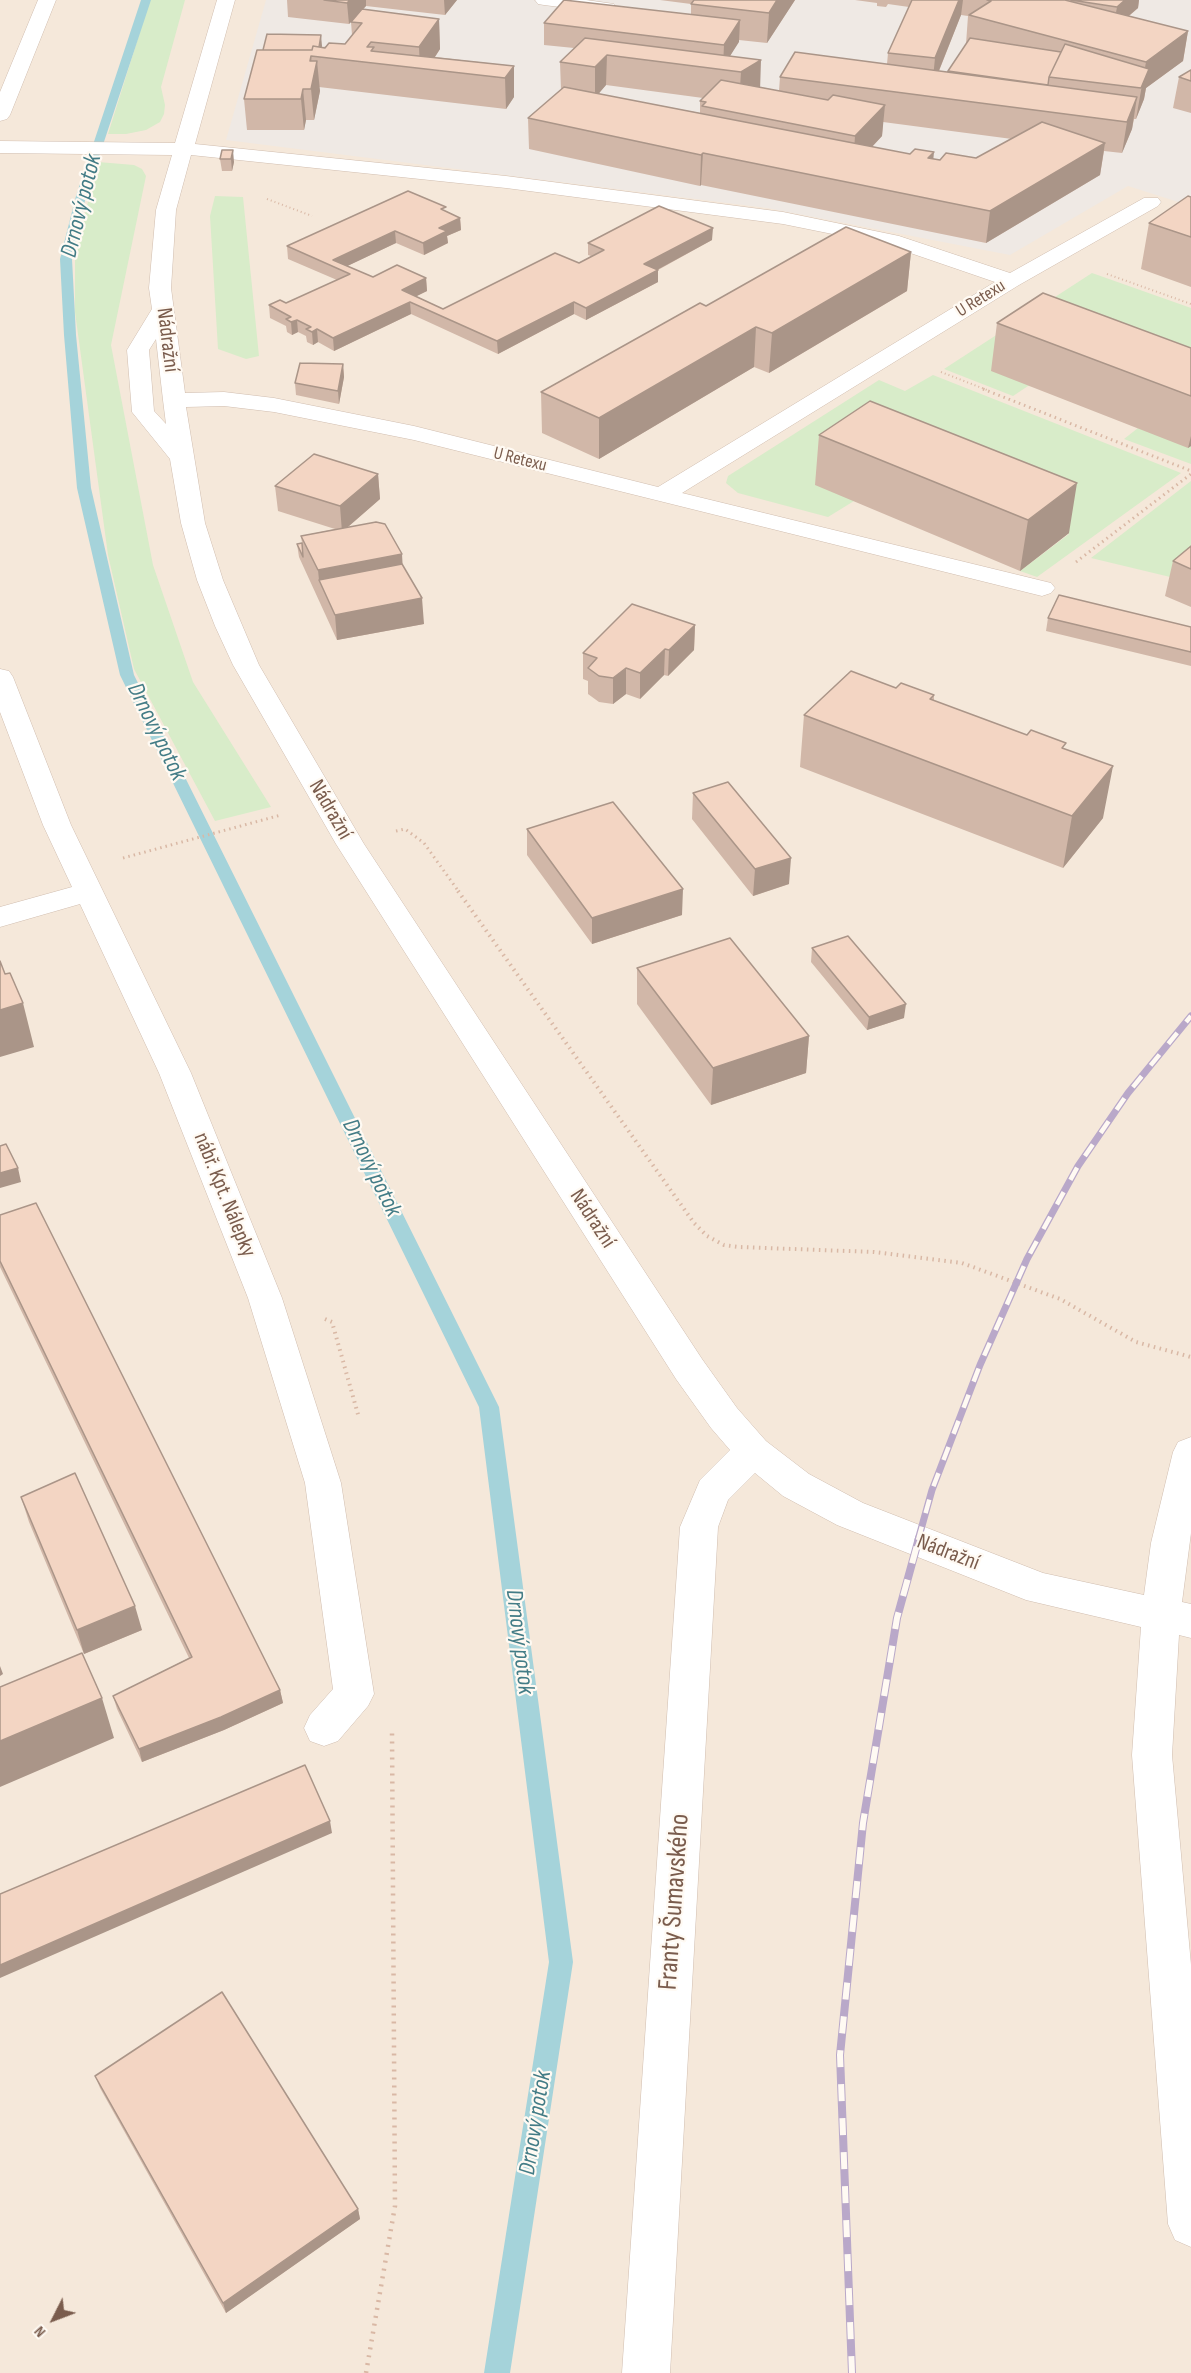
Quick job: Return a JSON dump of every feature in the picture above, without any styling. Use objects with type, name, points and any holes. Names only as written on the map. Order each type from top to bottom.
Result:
[{"type":"street","points":[[0,115],[47,0]]},
{"type":"street","name":"Nádražní","points":[[226,0],[186,149],[166,210],[160,288],[182,458],[193,524],[210,580],[246,665],[365,868],[689,1369],[724,1418],[753,1451],[796,1485],[860,1518],[1041,1589],[1176,1617]]},
{"type":"street","points":[[544,0],[624,9]]},
{"type":"street","name":"U Retexu","points":[[0,147],[186,149],[506,182],[783,218],[892,240],[1012,281]]},
{"type":"street","points":[[1012,281],[1151,202]]},
{"type":"street","name":"U Retexu","points":[[174,400],[224,399],[286,407],[414,433],[662,495],[1012,281]]},
{"type":"street","points":[[163,309],[138,350],[142,412],[182,458]]},
{"type":"street","points":[[662,495],[1042,588]]},
{"type":"street","name":"nábř. Kpt. Nálepky","points":[[0,677],[57,825],[175,1073],[265,1298],[323,1483],[354,1694],[324,1728]]},
{"type":"street","points":[[0,917],[88,892]]},
{"type":"street","name":"Franty Šumavského","points":[[646,2373],[699,1527],[713,1491],[753,1451]]},
{"type":"street","points":[[1191,1452],[1170,1543],[1176,1617],[1152,1755],[1191,2224]]},
{"type":"path","points":[[263,198],[312,216]]},
{"type":"path","points":[[1056,256],[1191,304]]},
{"type":"path","points":[[893,353],[1191,473]]},
{"type":"path","points":[[1042,588],[1191,473]]},
{"type":"path","points":[[112,861],[282,815]]},
{"type":"path","points":[[405,829],[424,843],[694,1223],[707,1236],[724,1245],[740,1247],[874,1252],[962,1263],[1060,1299],[1136,1342],[1191,1357]]},
{"type":"path","points":[[265,1298],[332,1322],[360,1421]]},
{"type":"path","points":[[366,2373],[395,2206],[392,1720]]},
{"type":"shaded area","points":[[0,0],[1191,0],[1191,2373],[0,2373]]},
{"type":"shaded area","points":[[266,0],[1191,0],[1191,206],[1128,186],[1010,255],[767,208],[226,140]]},
{"type":"green space","points":[[150,0],[185,0],[161,87],[165,105],[164,114],[160,122],[146,130],[126,134],[108,134]]},
{"type":"green space","points":[[98,162],[134,165],[142,169],[146,176],[111,345],[153,565],[193,682],[271,807],[215,821],[134,669],[108,555],[75,312],[75,254]]},
{"type":"green space","points":[[215,196],[243,197],[259,356],[246,359],[218,349],[210,216]]},
{"type":"green space","points":[[1092,273],[1191,308],[1191,400],[1028,386],[1013,396],[944,369]]},
{"type":"green space","points":[[933,375],[1181,473],[1037,577],[1020,571],[1069,534],[854,501],[828,517],[738,493],[726,483],[728,476],[879,380],[905,391]]},
{"type":"green space","points":[[1138,428],[1191,446],[1191,464],[1124,439]]},
{"type":"green space","points":[[1191,481],[1191,582],[1091,558]]},
{"type":"building","points":[[324,0],[350,0],[347,3]]},
{"type":"building","points":[[564,0],[740,20],[724,45],[544,23]]},
{"type":"building","points":[[694,0],[777,0],[769,13],[691,4]]},
{"type":"building","points":[[912,0],[959,0],[935,58],[888,53]]},
{"type":"building","points":[[987,0],[1065,0],[1188,31],[1146,62],[969,15],[991,1]]},
{"type":"building","points":[[1071,0],[1125,0],[1117,7]]},
{"type":"building","points":[[362,9],[439,19],[419,47],[371,42],[367,47],[374,47],[371,51],[514,66],[505,78],[311,56],[310,61],[317,61],[311,89],[303,89],[301,99],[244,99],[257,50],[312,50],[313,46],[325,48],[329,43],[345,44],[362,23],[351,22]]},
{"type":"building","points":[[267,34],[321,35],[319,47],[313,46],[312,50],[263,50]]},
{"type":"building","points":[[585,38],[761,60],[741,72],[607,55],[595,67],[560,62]]},
{"type":"building","points":[[970,38],[1061,52],[1049,77],[1048,85],[948,71]]},
{"type":"building","points":[[1065,44],[1149,69],[1141,88],[1049,77]]},
{"type":"building","points":[[795,52],[1137,97],[1127,122],[780,77]]},
{"type":"building","points":[[1191,70],[1191,81],[1179,77]]},
{"type":"building","points":[[721,80],[828,100],[833,95],[885,105],[855,136],[702,106],[706,102],[700,101]]},
{"type":"building","points":[[564,87],[910,154],[915,149],[934,152],[928,158],[940,160],[946,153],[976,158],[1042,122],[1105,143],[990,211],[703,153],[701,155],[528,118]]},
{"type":"building","points":[[222,150],[233,150],[231,159],[220,159]]},
{"type":"building","points":[[408,191],[446,207],[441,209],[460,218],[439,228],[447,231],[423,243],[395,231],[333,260],[373,277],[397,265],[426,278],[402,290],[443,309],[555,253],[579,263],[604,250],[588,243],[659,206],[713,228],[644,264],[658,270],[586,308],[574,302],[497,341],[410,302],[333,338],[317,329],[312,332],[306,329],[311,327],[297,320],[291,322],[286,319],[291,317],[269,305],[280,300],[286,303],[350,274],[287,246]]},
{"type":"building","points":[[1188,196],[1191,197],[1191,237],[1149,223]]},
{"type":"building","points":[[846,227],[911,252],[772,333],[756,327],[599,418],[541,392],[700,303],[706,306]]},
{"type":"building","points":[[1043,293],[1191,348],[1191,396],[997,323]]},
{"type":"building","points":[[300,363],[343,364],[338,391],[295,383]]},
{"type":"building","points":[[870,401],[1077,483],[1028,520],[819,435]]},
{"type":"building","points":[[314,454],[378,474],[340,506],[275,486]]},
{"type":"building","points":[[376,522],[385,524],[402,554],[318,570],[301,536]]},
{"type":"building","points":[[302,543],[303,557],[297,544]]},
{"type":"building","points":[[1191,546],[1191,569],[1173,561]]},
{"type":"building","points":[[402,564],[422,598],[335,615],[319,580]]},
{"type":"building","points":[[1059,595],[1191,627],[1191,652],[1048,618]]},
{"type":"building","points":[[632,604],[695,625],[640,673],[626,668],[613,678],[599,676],[588,668],[597,658],[583,653]]},
{"type":"building","points":[[851,671],[896,688],[901,683],[934,695],[930,699],[1027,735],[1031,730],[1066,743],[1062,748],[1113,766],[1072,816],[804,715]]},
{"type":"building","points":[[728,782],[791,858],[755,869],[693,793]]},
{"type":"building","points":[[613,802],[683,889],[592,918],[527,829]]},
{"type":"building","points":[[848,936],[906,1004],[869,1017],[812,948]]},
{"type":"building","points":[[730,938],[809,1036],[713,1068],[637,968]]},
{"type":"building","points":[[0,961],[5,974],[10,973],[23,1003],[0,1010]]},
{"type":"building","points":[[6,1144],[18,1168],[0,1173],[0,1146]]},
{"type":"building","points":[[36,1203],[280,1690],[221,1717],[139,1749],[113,1696],[192,1657],[0,1261],[0,1215]]},
{"type":"building","points":[[75,1473],[135,1606],[77,1630],[21,1497]]},
{"type":"building","points":[[82,1653],[102,1698],[0,1741],[0,1687]]},
{"type":"building","points":[[305,1765],[330,1821],[0,1965],[0,1894]]},
{"type":"building","points":[[222,1992],[358,2209],[223,2303],[95,2076]]},
{"type":"waterway","name":"Drnový potok","points":[[146,0],[81,196],[66,259],[70,335],[84,488],[127,675],[489,1407],[561,1962],[497,2373]]},
{"type":"railway","points":[[918,1540],[932,1490],[980,1365],[1027,1259],[1078,1166],[1128,1093],[1191,1016]]},
{"type":"railway","points":[[852,2373],[840,2055],[863,1823],[897,1618],[919,1538]]}]
